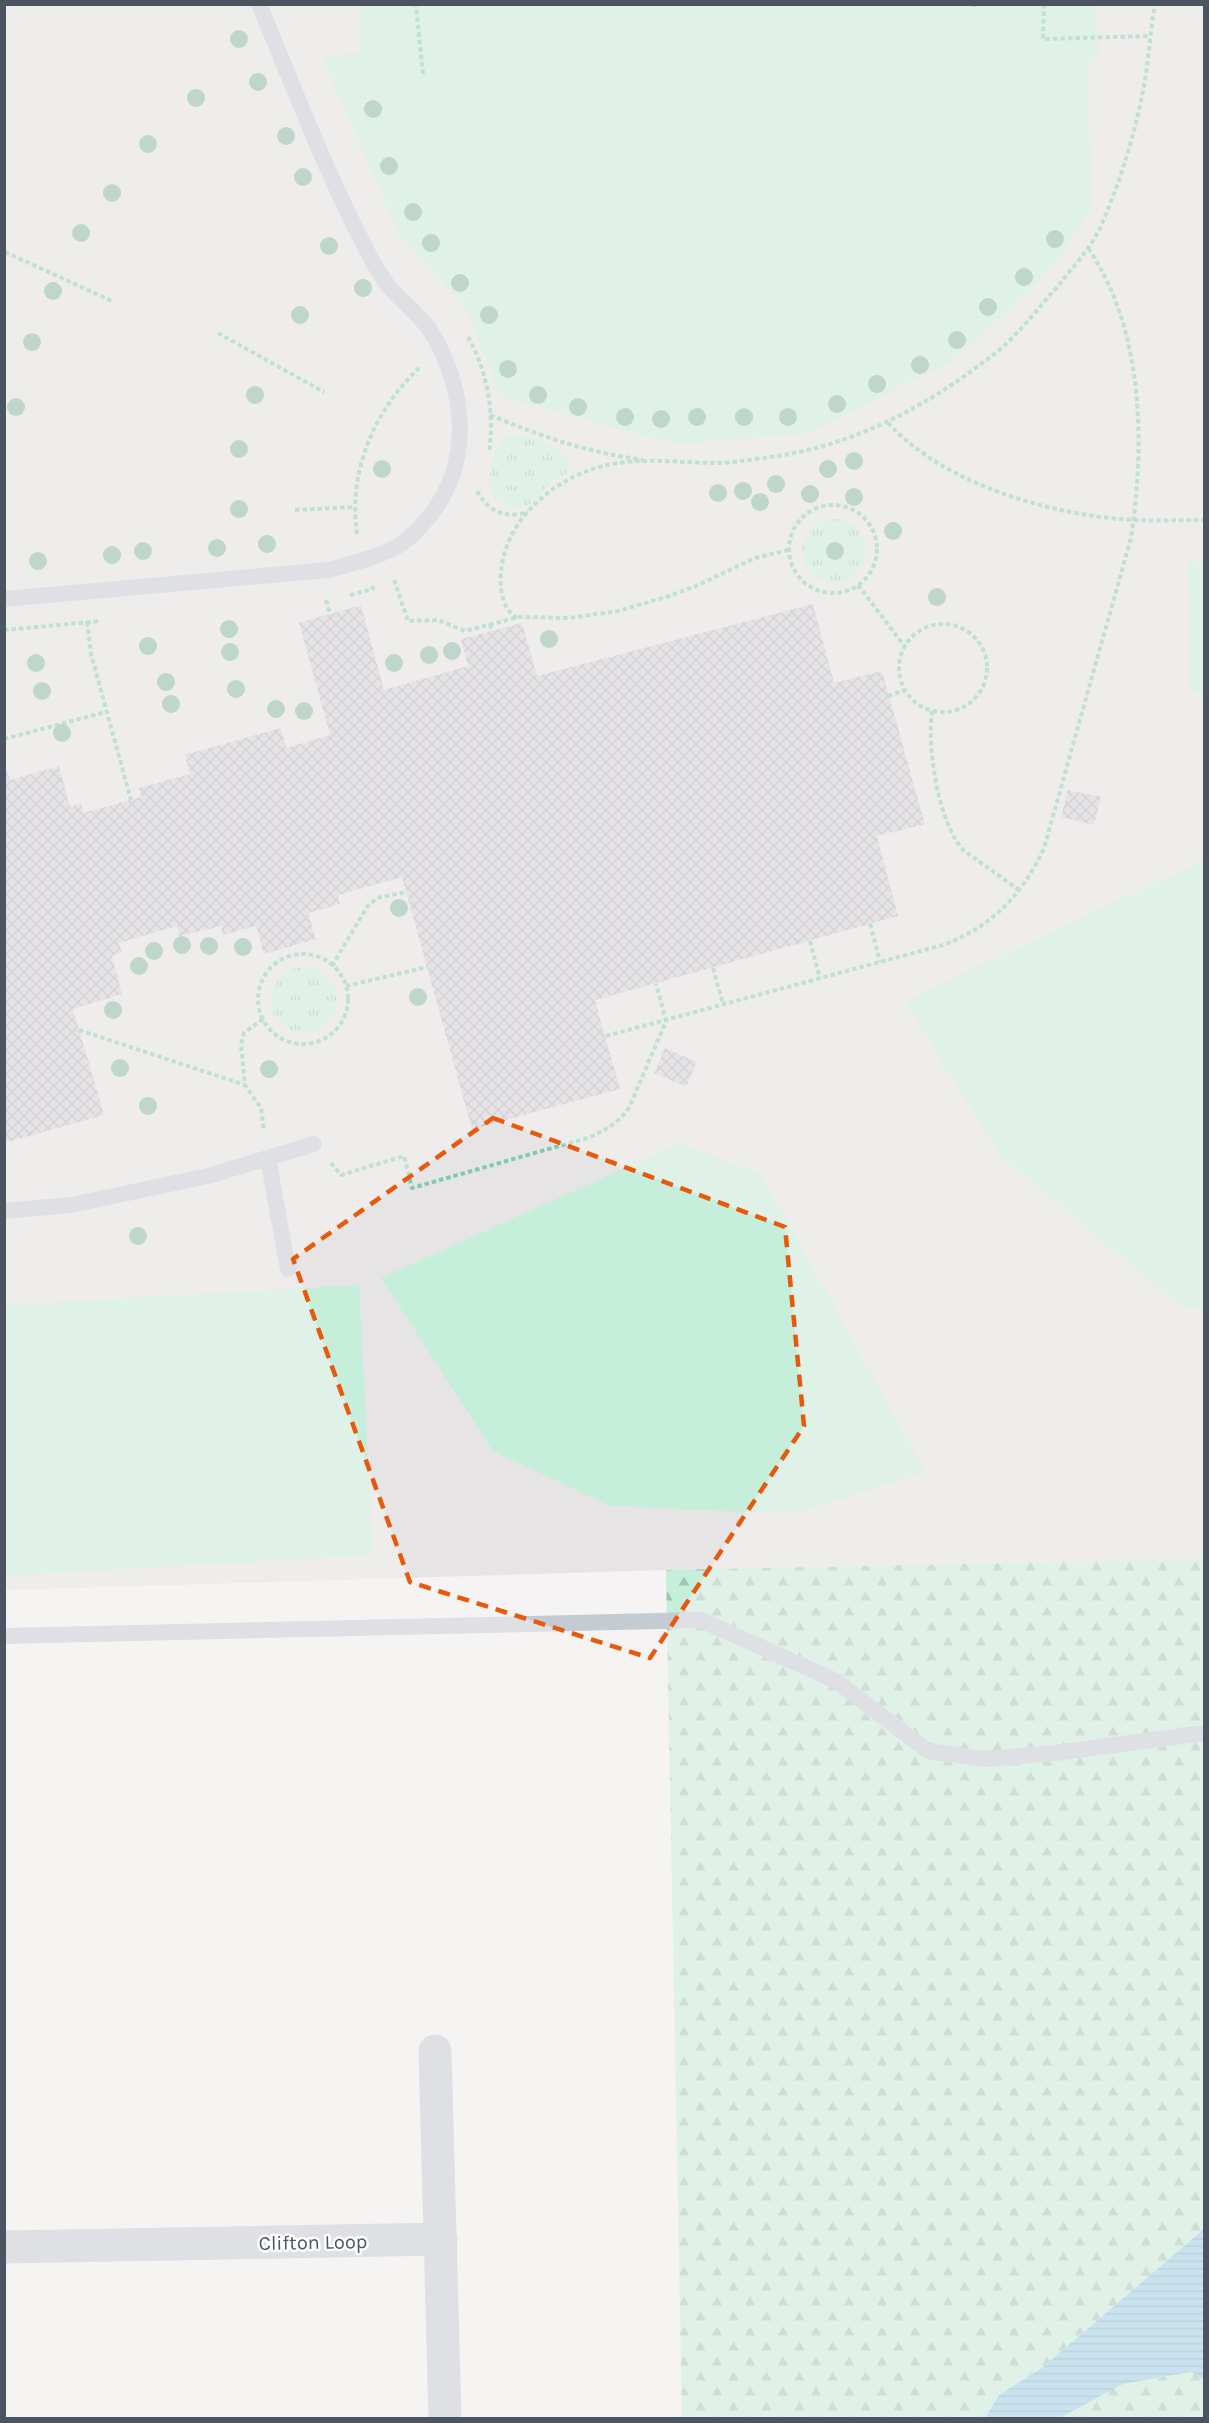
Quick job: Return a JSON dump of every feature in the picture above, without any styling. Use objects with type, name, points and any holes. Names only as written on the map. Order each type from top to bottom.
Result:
[{"type":"street","points":[[435,2051],[445,2418]]},
{"type":"street","name":"Clifton Loop","points":[[4,2247],[441,2239]]},
{"type":"lane","points":[[4,599],[328,570],[369,559],[404,542],[425,523],[443,498],[454,474],[461,443],[460,417],[456,388],[442,353],[431,332],[389,286],[343,205],[259,4]]},
{"type":"lane","points":[[4,1211],[71,1205],[208,1176],[314,1144]]},
{"type":"lane","points":[[268,1158],[288,1269]]},
{"type":"lane","points":[[4,1636],[701,1620],[836,1681],[928,1751],[985,1759],[1054,1753],[1204,1733]]},
{"type":"path","points":[[1044,4],[1044,39],[1149,36]]},
{"type":"path","points":[[517,618],[510,614],[502,594],[501,564],[510,534],[528,512],[553,490],[590,470],[630,462],[722,463],[816,447],[888,423],[919,406],[970,372],[1009,341],[1088,248],[1098,231],[1126,159],[1144,86],[1155,4]]},
{"type":"path","points":[[415,5],[423,74]]},
{"type":"path","points":[[606,1036],[820,979],[967,936],[987,924],[1019,890],[1034,868],[1044,848],[1131,538],[1137,492],[1138,442],[1131,361],[1112,291],[1103,270],[1088,248]]},
{"type":"path","points":[[5,252],[114,302]]},
{"type":"path","points":[[218,333],[324,392]]},
{"type":"path","points":[[296,510],[355,507],[361,464],[369,439],[381,416],[407,380],[424,364],[470,340]]},
{"type":"path","points":[[490,415],[570,446],[611,456],[656,462]]},
{"type":"path","points":[[888,423],[904,440],[920,452],[998,491],[1090,515],[1134,520],[1204,520]]},
{"type":"path","points":[[477,491],[485,504],[504,514],[518,515],[528,512]]},
{"type":"path","points":[[824,505],[852,508],[864,516],[872,527],[877,540],[878,554],[874,567],[866,579],[858,585],[842,593],[826,593],[812,588],[800,579],[792,566],[788,550],[791,535],[798,522],[810,512],[824,505]]},
{"type":"path","points":[[394,580],[408,621],[438,620],[465,631],[517,618],[569,618],[642,605],[696,586],[754,558],[788,550]]},
{"type":"path","points":[[858,585],[905,647]]},
{"type":"path","points":[[326,600],[330,614]]},
{"type":"path","points":[[87,622],[91,654],[131,800]]},
{"type":"path","points":[[490,624],[492,631]]},
{"type":"path","points":[[934,624],[948,624],[968,631],[982,646],[987,659],[988,673],[984,687],[965,707],[952,712],[932,711],[916,703],[905,690],[898,669],[900,654],[905,647],[908,641],[920,631],[934,624]]},
{"type":"path","points":[[888,696],[905,690]]},
{"type":"path","points":[[932,711],[929,733],[933,770],[955,842],[1019,890]]},
{"type":"path","points":[[4,739],[106,712]]},
{"type":"path","points":[[333,966],[367,907],[377,898],[406,892]]},
{"type":"path","points":[[870,924],[880,962]]},
{"type":"path","points":[[810,941],[820,979]]},
{"type":"path","points":[[296,954],[312,954],[333,966],[338,970],[346,986],[348,999],[345,1014],[338,1028],[326,1037],[311,1043],[297,1043],[283,1039],[271,1031],[263,1020],[258,1006],[258,992],[262,978],[271,967],[296,954]]},
{"type":"path","points":[[346,986],[427,967]]},
{"type":"path","points":[[713,968],[723,1005]]},
{"type":"path","points":[[314,1144],[341,1175],[404,1156],[412,1188],[587,1138],[607,1130],[621,1119],[629,1108],[666,1021],[656,984]]},
{"type":"path","points":[[263,1020],[244,1033],[241,1045],[245,1085],[261,1108],[268,1158]]},
{"type":"path","points":[[79,1030],[245,1085]]},
{"type":"highlighted area","points":[[493,1118],[785,1227],[804,1426],[650,1658],[410,1582],[293,1259]]},
{"type":"shaded area","points":[[4,5],[1204,5],[1204,1559],[666,1570],[5,1590]]},
{"type":"green space","points":[[359,5],[1097,5],[1098,54],[1088,68],[1091,209],[1054,266],[1001,318],[946,365],[903,384],[856,411],[806,434],[675,444],[500,396],[467,310],[399,233],[322,57],[359,52]]},
{"type":"green space","points":[[516,434],[553,446],[567,458],[569,465],[565,475],[548,486],[535,501],[523,507],[501,502],[496,498],[489,484],[498,448],[505,439]]},
{"type":"green space","points":[[828,519],[840,519],[857,528],[864,539],[866,551],[864,563],[857,574],[840,583],[828,583],[816,578],[807,569],[802,557],[802,545],[807,533],[816,524]]},
{"type":"green space","points":[[1188,562],[1204,562],[1204,692],[1190,693]]},
{"type":"green space","points":[[1204,860],[1204,1309],[1181,1307],[1000,1156],[905,1001]]},
{"type":"green space","points":[[304,967],[316,970],[327,977],[334,988],[337,1000],[334,1012],[327,1023],[316,1030],[304,1033],[292,1030],[281,1023],[274,1012],[271,1000],[274,988],[281,977],[292,970]]},
{"type":"green space","points":[[681,1143],[762,1175],[925,1472],[795,1514],[611,1506],[493,1451],[381,1278]]},
{"type":"green space","points":[[359,1285],[373,1555],[5,1576],[5,1305]]},
{"type":"green space","points":[[1204,1559],[1204,2229],[1043,2367],[999,2395],[985,2418],[682,2418],[666,1570]]},
{"type":"green space","points":[[1191,2372],[1204,2380],[1204,2418],[1060,2418],[1123,2384]]},
{"type":"water","points":[[1204,2229],[1204,2380],[1191,2372],[1123,2384],[1060,2418],[985,2418],[999,2395],[1043,2367]]},
{"type":"building","points":[[813,604],[834,683],[882,671],[925,824],[877,836],[898,916],[595,1000],[620,1089],[472,1129],[402,877],[338,895],[340,904],[308,913],[316,939],[264,954],[256,926],[223,935],[221,926],[179,936],[177,926],[119,943],[122,952],[112,956],[122,994],[73,1009],[104,1115],[4,1143],[4,763],[10,780],[59,766],[70,807],[81,803],[83,813],[141,797],[139,788],[190,774],[185,755],[281,728],[286,748],[330,735],[299,623],[361,605],[384,690],[468,666],[461,639],[522,623],[537,676]]},
{"type":"building","points":[[1068,790],[1101,797],[1094,825],[1061,817]]},
{"type":"building","points":[[665,1048],[697,1062],[686,1087],[654,1073]]}]
